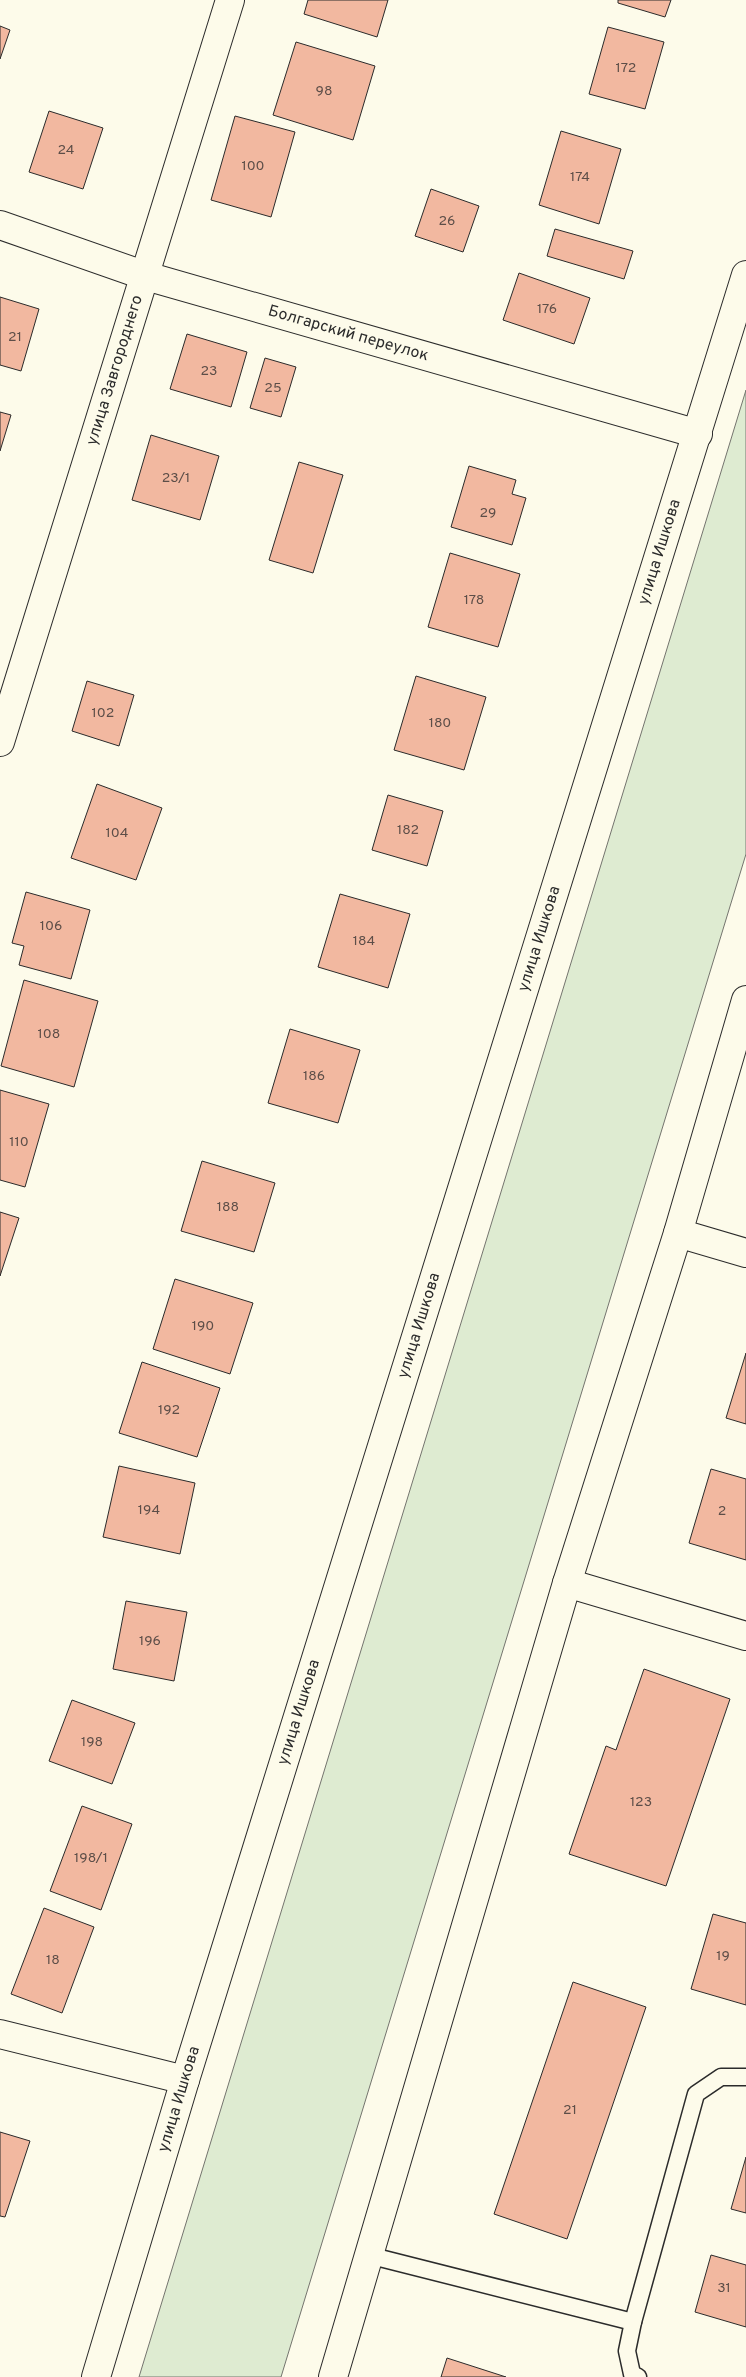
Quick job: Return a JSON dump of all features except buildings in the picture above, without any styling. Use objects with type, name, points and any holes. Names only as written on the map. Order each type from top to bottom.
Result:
[{"type":"street","name":"улица Завгороднего","points":[[0,742],[230,0]]},
{"type":"street","name":"Болгарский переулок","points":[[0,226],[146,276],[698,434]]},
{"type":"street","name":"улица Ишкова","points":[[96,2377],[185,2080],[746,275]]},
{"type":"street","points":[[333,2377],[567,1583],[678,1233],[746,1000]]},
{"type":"street","points":[[678,1233],[746,1253]]},
{"type":"street","points":[[567,1583],[746,1636]]},
{"type":"street","points":[[0,2034],[185,2080]]},
{"type":"lane","points":[[638,2377],[632,2374],[627,2351],[633,2322],[696,2094],[721,2077],[746,2077]]},
{"type":"lane","points":[[368,2255],[633,2322]]},
{"type":"green space","points":[[746,390],[746,854],[281,2377],[139,2377]]}]
